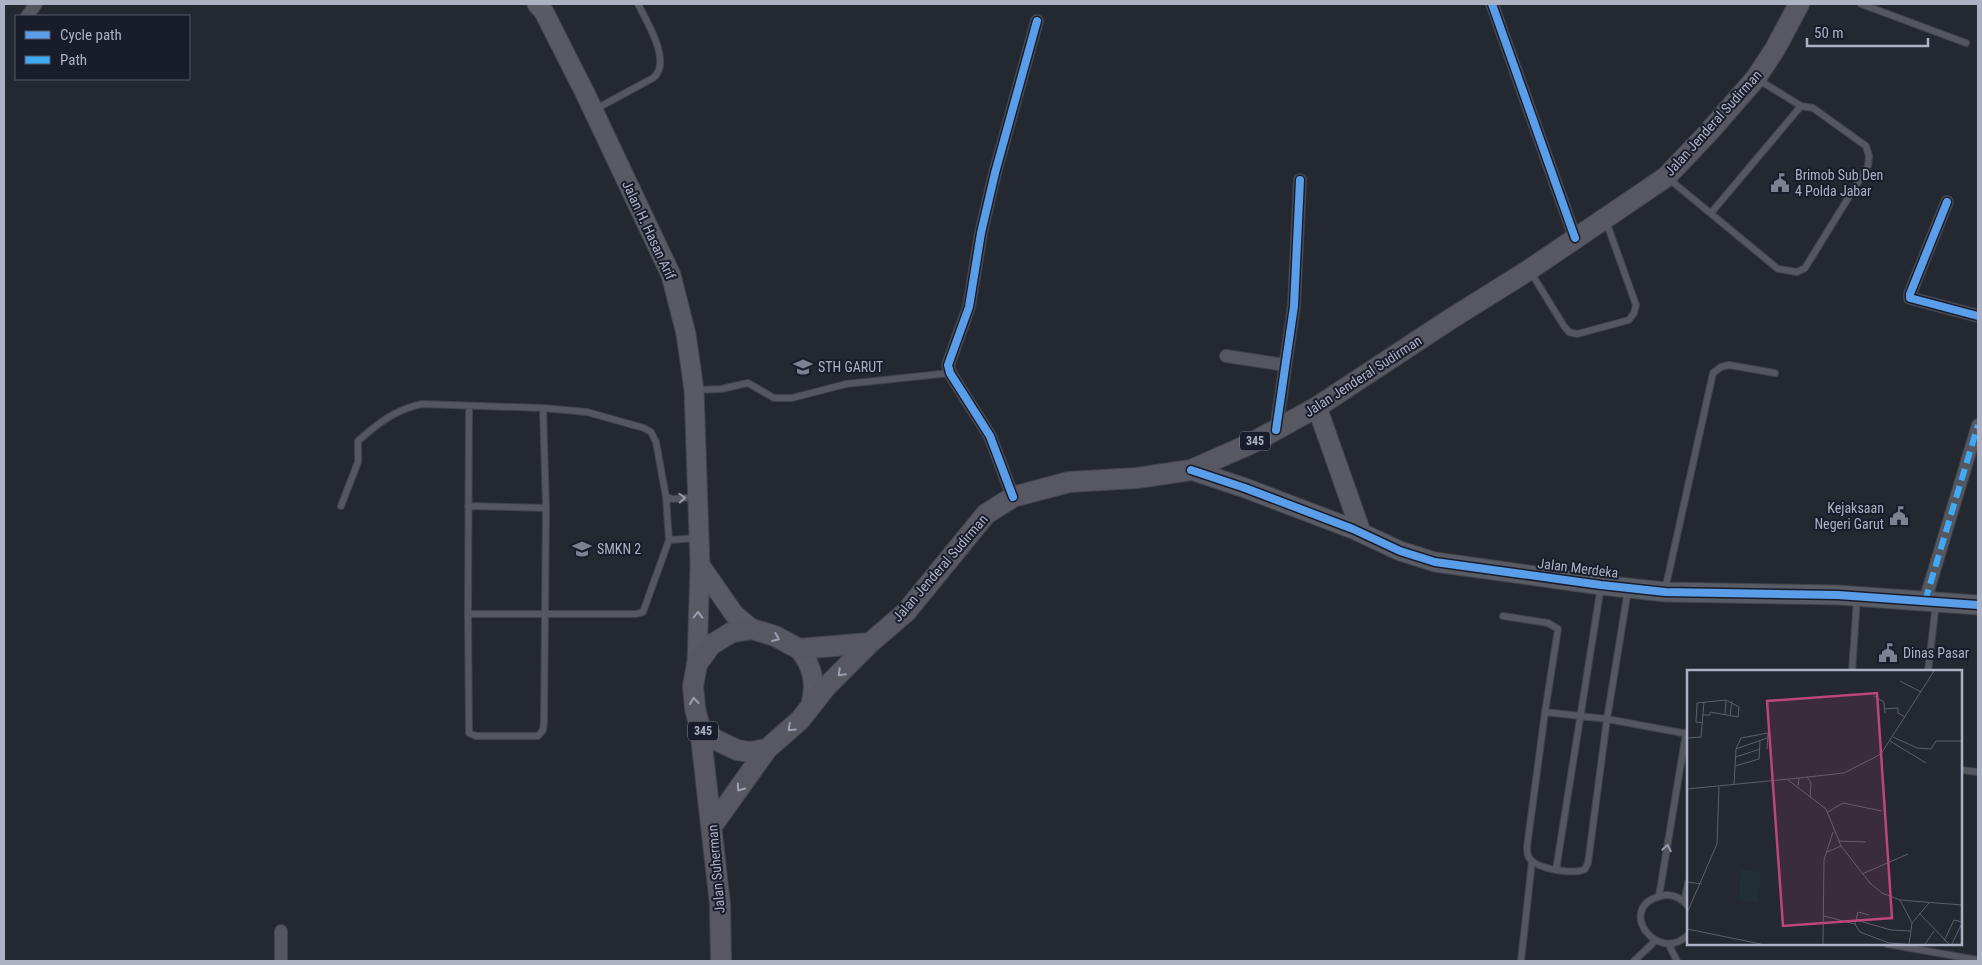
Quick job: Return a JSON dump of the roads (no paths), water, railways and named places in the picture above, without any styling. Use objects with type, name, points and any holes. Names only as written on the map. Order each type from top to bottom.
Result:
[{"type":"main road","name":"Jalan Jenderal Sudirman","points":[[811,704],[870,643],[906,612],[986,514],[1013,497],[1069,482],[1137,478],[1191,470],[1276,430],[1317,408],[1449,320],[1530,270],[1574,238],[1666,177],[1756,78],[1775,49],[1800,4]]},
{"type":"main road","points":[[696,664],[711,645],[721,637],[732,632],[752,629],[775,636],[799,649],[870,643]]},
{"type":"main road","name":"345","points":[[696,664],[693,686],[695,708],[700,728],[716,740],[737,750],[750,752],[767,748]]},
{"type":"main road","name":"345","points":[[712,826],[767,748],[800,720],[811,704]]},
{"type":"main road","name":"Jalan Suherman","points":[[700,728],[720,904],[721,961]]},
{"type":"street","points":[[28,15],[36,4]]},
{"type":"street","name":"Jalan H. Hasan Arif","points":[[537,4],[544,12],[593,110],[671,275],[686,334],[694,390],[698,497],[700,565],[696,664]]},
{"type":"street","points":[[1492,4],[1574,238]]},
{"type":"street","points":[[1013,497],[990,436],[950,373],[949,361],[969,307],[981,233],[995,173],[1037,21]]},
{"type":"street","points":[[1276,430],[1294,306],[1300,180]]},
{"type":"street","points":[[1947,202],[1910,298],[1911,300],[1978,316]]},
{"type":"street","points":[[1226,356],[1285,365]]},
{"type":"street","points":[[1317,408],[1361,532]]},
{"type":"street","points":[[1931,601],[1978,425]]},
{"type":"street","name":"Jalan Merdeka","points":[[1191,470],[1245,488],[1361,532],[1400,551],[1435,562],[1665,592],[1857,597],[1978,605]]},
{"type":"street","points":[[700,565],[734,614],[752,629]]},
{"type":"street","points":[[799,649],[807,659],[814,678],[815,689],[811,704]]},
{"type":"street","points":[[281,931],[281,961]]},
{"type":"lane","points":[[593,110],[653,78],[660,71],[660,54],[650,26],[638,4]]},
{"type":"lane","points":[[1861,4],[1966,43]]},
{"type":"lane","points":[[1666,177],[1778,269],[1797,272],[1805,268],[1868,166],[1870,156],[1866,146],[1813,108],[1801,106],[1756,78]]},
{"type":"lane","points":[[1711,213],[1801,106]]},
{"type":"lane","points":[[1530,270],[1569,332],[1577,334],[1629,320],[1634,313],[1636,305],[1605,219]]},
{"type":"lane","points":[[1665,592],[1713,373],[1721,367],[1729,365],[1776,373]]},
{"type":"lane","points":[[694,390],[748,383],[774,398],[792,398],[846,384],[950,373]]},
{"type":"lane","points":[[341,506],[358,462],[358,441],[378,424],[406,407],[422,404],[543,408],[587,412],[644,428],[651,432],[656,442],[666,497],[669,540],[643,612],[636,614],[468,614]]},
{"type":"lane","points":[[469,406],[468,732],[472,736],[538,736],[541,734],[544,721],[546,508],[543,408]]},
{"type":"lane","points":[[666,497],[673,499],[698,497]]},
{"type":"lane","points":[[468,506],[546,508]]},
{"type":"lane","points":[[669,540],[699,538]]},
{"type":"lane","points":[[1556,870],[1602,585]]},
{"type":"lane","points":[[1532,862],[1556,870],[1579,872],[1587,867],[1607,719],[1629,587]]},
{"type":"lane","points":[[1852,670],[1857,597]]},
{"type":"lane","points":[[1928,670],[1931,601]]},
{"type":"lane","points":[[1503,616],[1548,623],[1558,629],[1527,848],[1532,862],[1521,961]]},
{"type":"lane","points":[[1545,712],[1607,719],[1687,734],[1659,896]]},
{"type":"lane","points":[[1962,770],[1978,772]]},
{"type":"lane","points":[[1686,904],[1672,896],[1659,896],[1647,903],[1642,911],[1640,920],[1644,933],[1653,943],[1661,947],[1679,944],[1687,937]]},
{"type":"lane","points":[[1634,961],[1653,943]]},
{"type":"lane","points":[[1893,945],[1978,960]]},
{"type":"lane","points":[[1670,947],[1677,961]]},
{"type":"place","name":"Brimob Sub Den 4 Polda Jabar","points":[[1780,183]]},
{"type":"place","name":"STH GARUT","points":[[803,367]]},
{"type":"place","name":"Kejaksaan Negeri Garut","points":[[1899,516]]},
{"type":"place","name":"SMKN 2","points":[[582,549]]},
{"type":"place","name":"Dinas Pasar","points":[[1888,653]]}]
